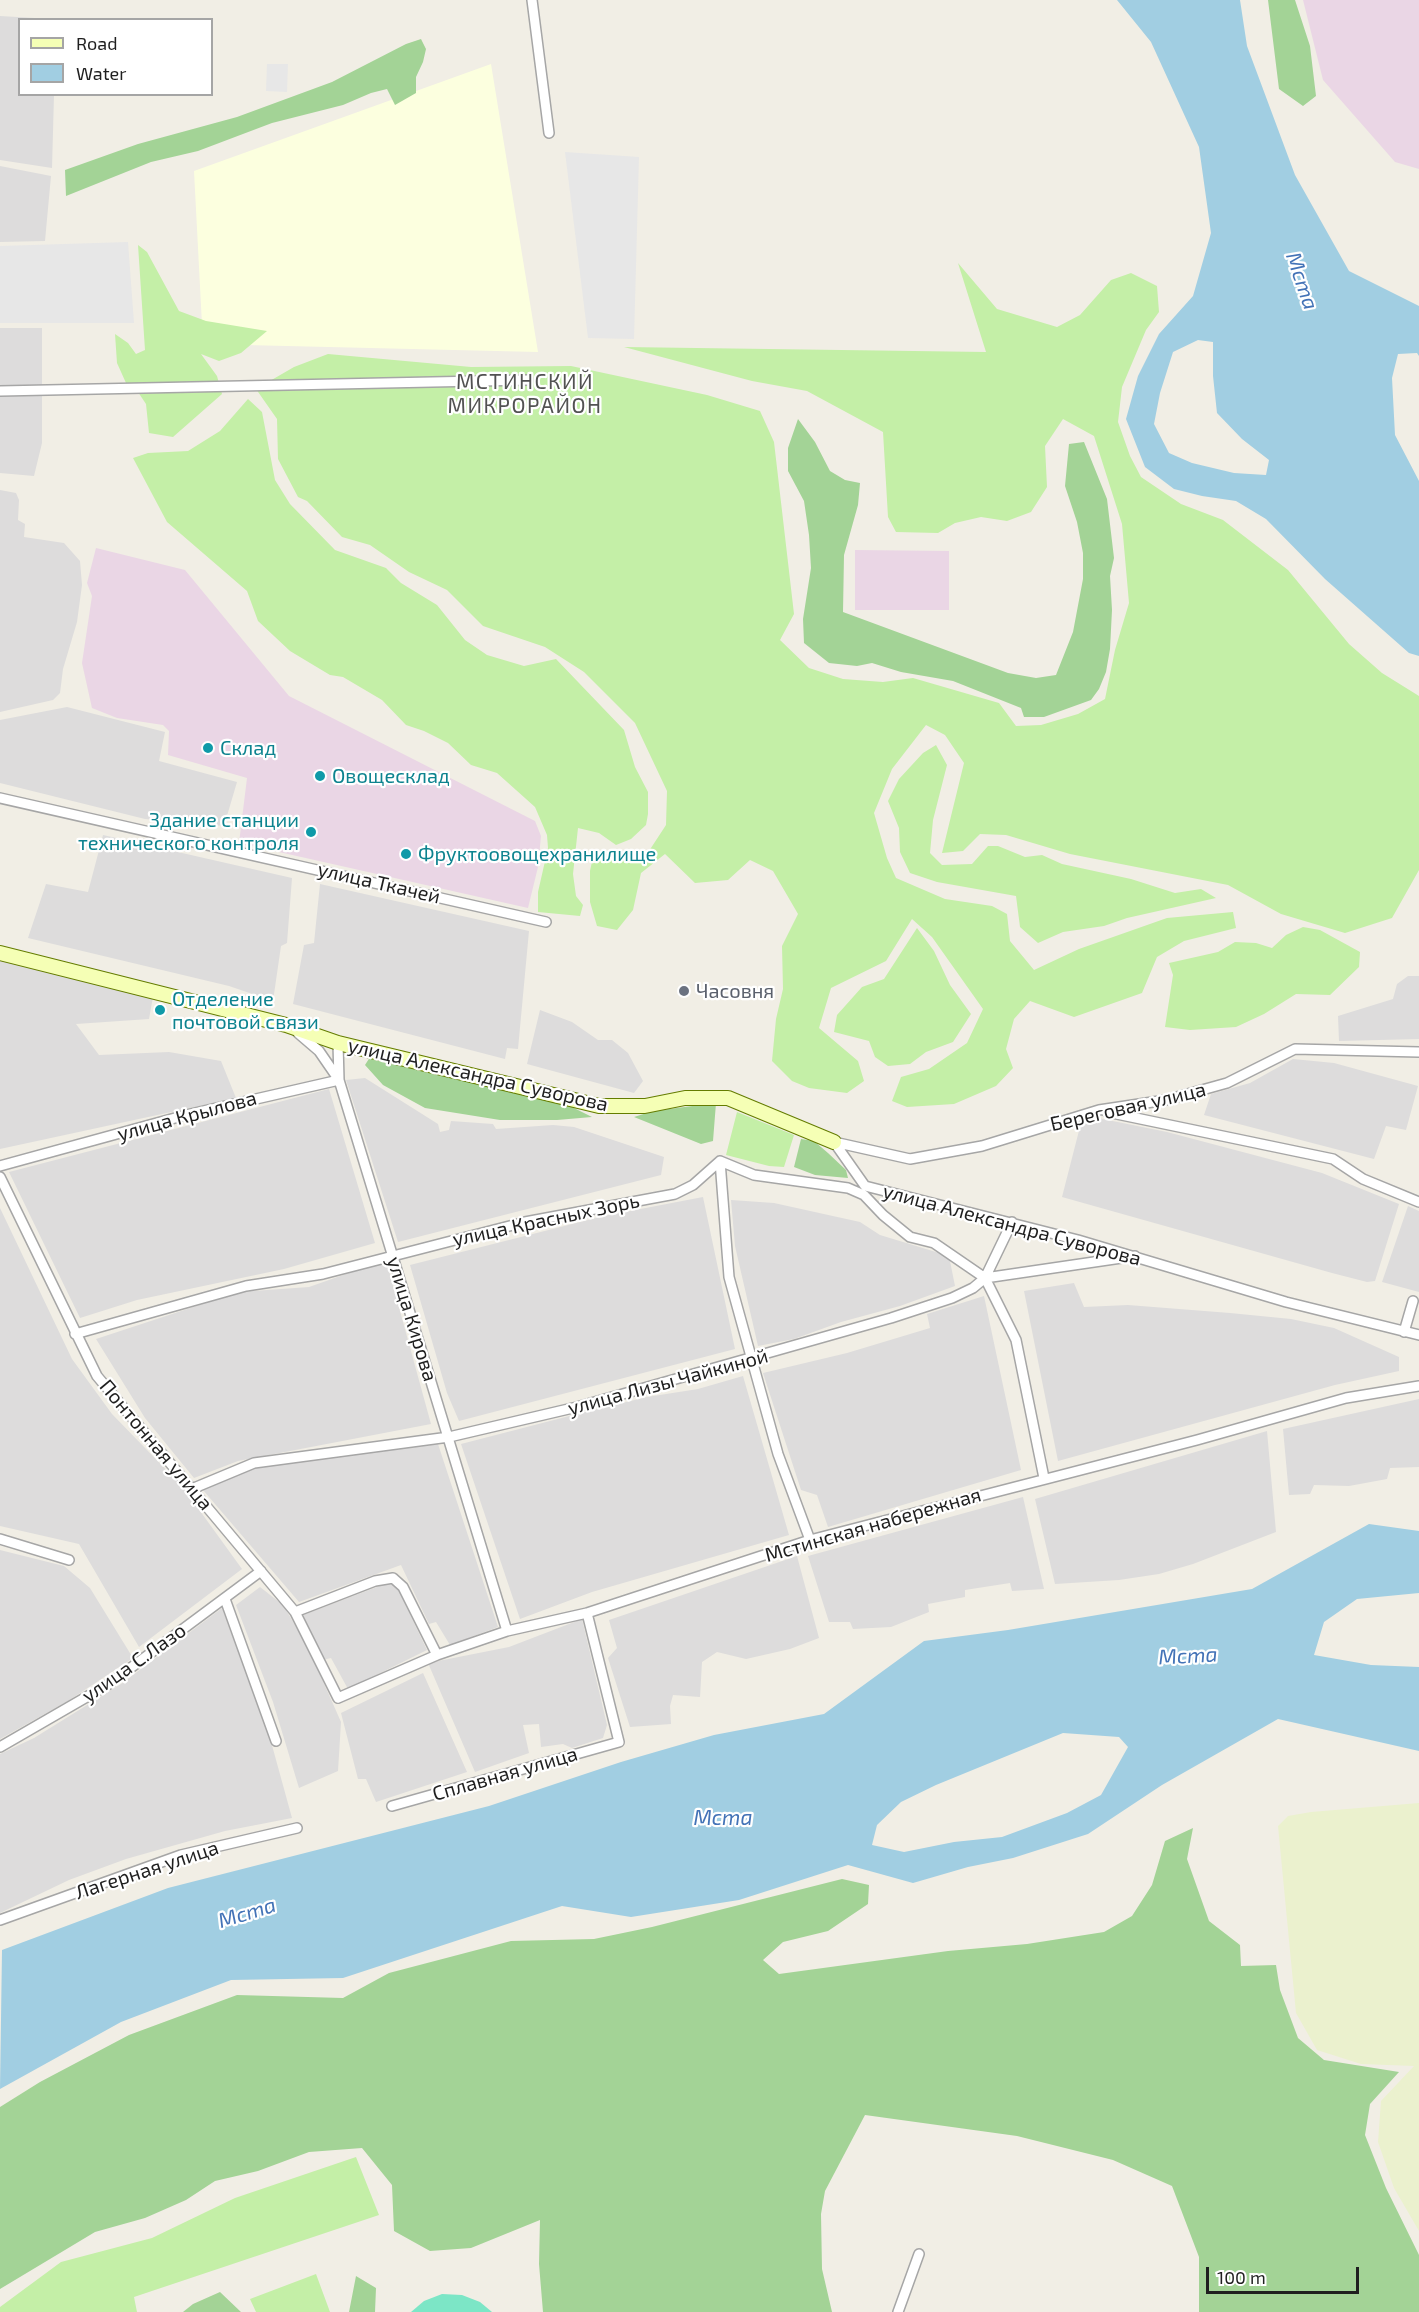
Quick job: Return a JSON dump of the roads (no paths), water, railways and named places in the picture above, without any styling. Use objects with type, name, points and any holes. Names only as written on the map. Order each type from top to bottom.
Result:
[{"type":"street","points":[[532,0],[549,133]]},
{"type":"street","points":[[0,391],[528,380]]},
{"type":"street","name":"улица Ткачей","points":[[0,798],[546,922]]},
{"type":"street","name":"улица Александра Суворова","points":[[0,953],[286,1025],[338,1043],[599,1106],[645,1106],[685,1098],[728,1098],[834,1142],[865,1186],[1012,1222],[1135,1256],[1286,1302],[1419,1335]]},
{"type":"street","name":"улица Кирова","points":[[286,1025],[319,1052],[339,1080],[507,1631]]},
{"type":"street","points":[[338,1043],[339,1080]]},
{"type":"street","name":"Береговая улица","points":[[834,1142],[910,1159],[982,1146],[1099,1110],[1166,1101],[1227,1083],[1295,1049],[1419,1053]]},
{"type":"street","name":"улица Крылова","points":[[0,1166],[186,1115],[339,1080]]},
{"type":"street","points":[[1099,1110],[1333,1158],[1364,1179],[1419,1202]]},
{"type":"street","points":[[810,1540],[777,1454],[729,1277],[720,1161],[754,1175],[848,1188],[864,1195],[883,1215],[910,1237],[934,1243],[985,1278],[1016,1340],[1044,1478]]},
{"type":"street","name":"улица Красных Зорь","points":[[75,1334],[246,1286],[323,1274],[525,1221],[675,1194],[693,1185],[720,1161]]},
{"type":"street","name":"Понтонная улица","points":[[0,1177],[97,1376],[194,1488],[295,1612],[338,1698]]},
{"type":"street","points":[[985,1278],[1012,1222]]},
{"type":"street","name":"улица Лизы Чайкиной","points":[[194,1488],[254,1463],[449,1437],[577,1407],[750,1360],[952,1298],[973,1288],[985,1278],[1135,1256]]},
{"type":"street","points":[[1404,1332],[1413,1301]]},
{"type":"street","name":"Мстинская набережная","points":[[338,1698],[437,1655],[507,1631],[587,1613],[810,1540],[1197,1440],[1346,1398],[1419,1386]]},
{"type":"street","points":[[0,1539],[69,1560]]},
{"type":"street","name":"улица С.Лазо","points":[[0,1747],[110,1684],[261,1571]]},
{"type":"street","points":[[295,1612],[375,1581],[393,1578],[403,1587],[437,1655]]},
{"type":"street","points":[[225,1599],[276,1741]]},
{"type":"street","name":"Сплавная улица","points":[[392,1806],[619,1742],[587,1613]]},
{"type":"street","name":"Лагерная улица","points":[[0,1920],[181,1855],[297,1827]]},
{"type":"street","points":[[898,2312],[919,2254]]},
{"type":"water","name":"Мста","points":[[1117,0],[1240,0],[1247,46],[1295,175],[1349,271],[1419,306],[1419,356],[1417,353],[1398,354],[1392,378],[1395,435],[1419,481],[1419,656],[1409,653],[1325,579],[1266,519],[1236,501],[1174,489],[1145,467],[1126,419],[1138,376],[1159,334],[1193,296],[1211,233],[1199,147],[1151,42]],"holes":[[[1198,340],[1213,342],[1213,376],[1217,413],[1242,439],[1269,460],[1266,475],[1234,473],[1192,463],[1169,453],[1154,424],[1160,393],[1173,352]]]},
{"type":"water","name":"Мста","points":[[1369,1524],[1419,1531],[1419,1593],[1357,1599],[1324,1622],[1314,1655],[1371,1665],[1419,1667],[1419,1751],[1278,1719],[1162,1785],[1088,1834],[1013,1858],[968,1867],[913,1883],[848,1865],[739,1900],[631,1917],[562,1906],[343,1978],[231,1980],[121,2022],[0,2089],[2,1950],[168,1888],[489,1806],[621,1762],[714,1735],[824,1714],[924,1641],[1008,1630],[1252,1589]],"holes":[[[1063,1733],[1119,1737],[1128,1747],[1101,1795],[1067,1813],[1002,1837],[954,1842],[904,1852],[872,1845],[877,1825],[901,1802],[936,1785]]]},
{"type":"place","name":"Склад","points":[[208,748]]},
{"type":"place","name":"Овощесклад","points":[[320,776]]},
{"type":"place","name":"Здание станции технического контроля","points":[[311,832]]},
{"type":"place","name":"Фруктоовощехранилище","points":[[406,854]]},
{"type":"place","name":"Часовня","points":[[684,991]]},
{"type":"place","name":"Отделение почтовой связи","points":[[160,1010]]},
{"type":"district","name":"МСТИНСКИЙ МИКРОРАЙОН","points":[[525,394]]}]
